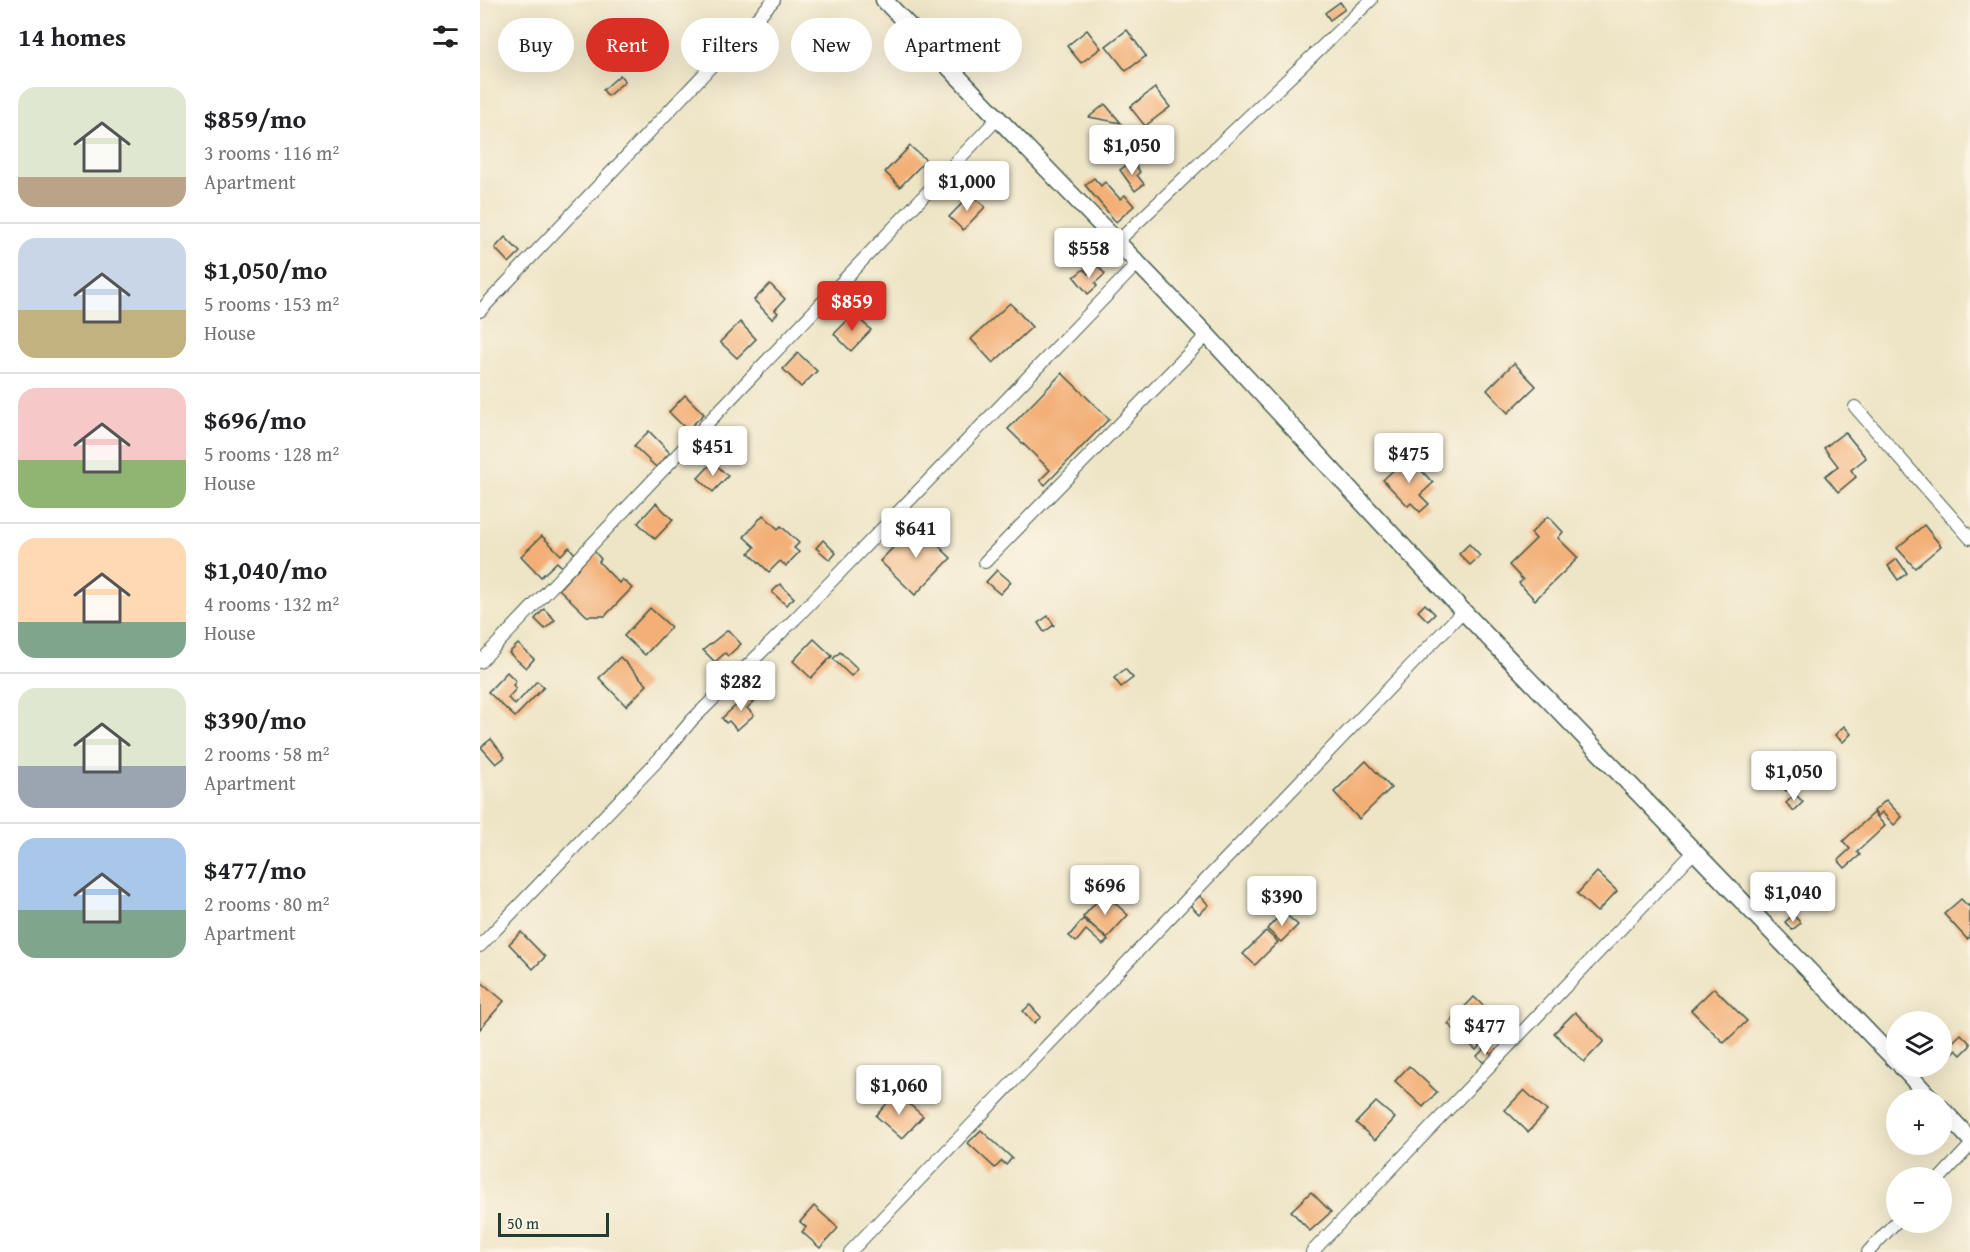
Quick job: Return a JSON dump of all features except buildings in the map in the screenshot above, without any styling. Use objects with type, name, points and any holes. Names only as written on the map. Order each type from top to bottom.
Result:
[{"type":"street","points":[[480,311],[774,0]]},
{"type":"street","points":[[884,0],[1207,335],[1463,611],[1886,1051]]},
{"type":"street","points":[[1118,242],[1371,0]]},
{"type":"street","points":[[480,662],[998,118]]},
{"type":"street","points":[[480,946],[660,758],[692,720],[795,619],[1138,263]]},
{"type":"street","points":[[985,562],[1207,335]]},
{"type":"street","points":[[1855,407],[1970,538]]},
{"type":"street","points":[[850,1252],[1463,611]]},
{"type":"street","points":[[1312,1252],[1695,851]]},
{"type":"street","points":[[1911,1077],[1922,1089]]},
{"type":"street","points":[[1952,1120],[1970,1139]]},
{"type":"street","points":[[1950,1167],[1970,1146]]},
{"type":"street","points":[[1868,1252],[1886,1233]]}]
